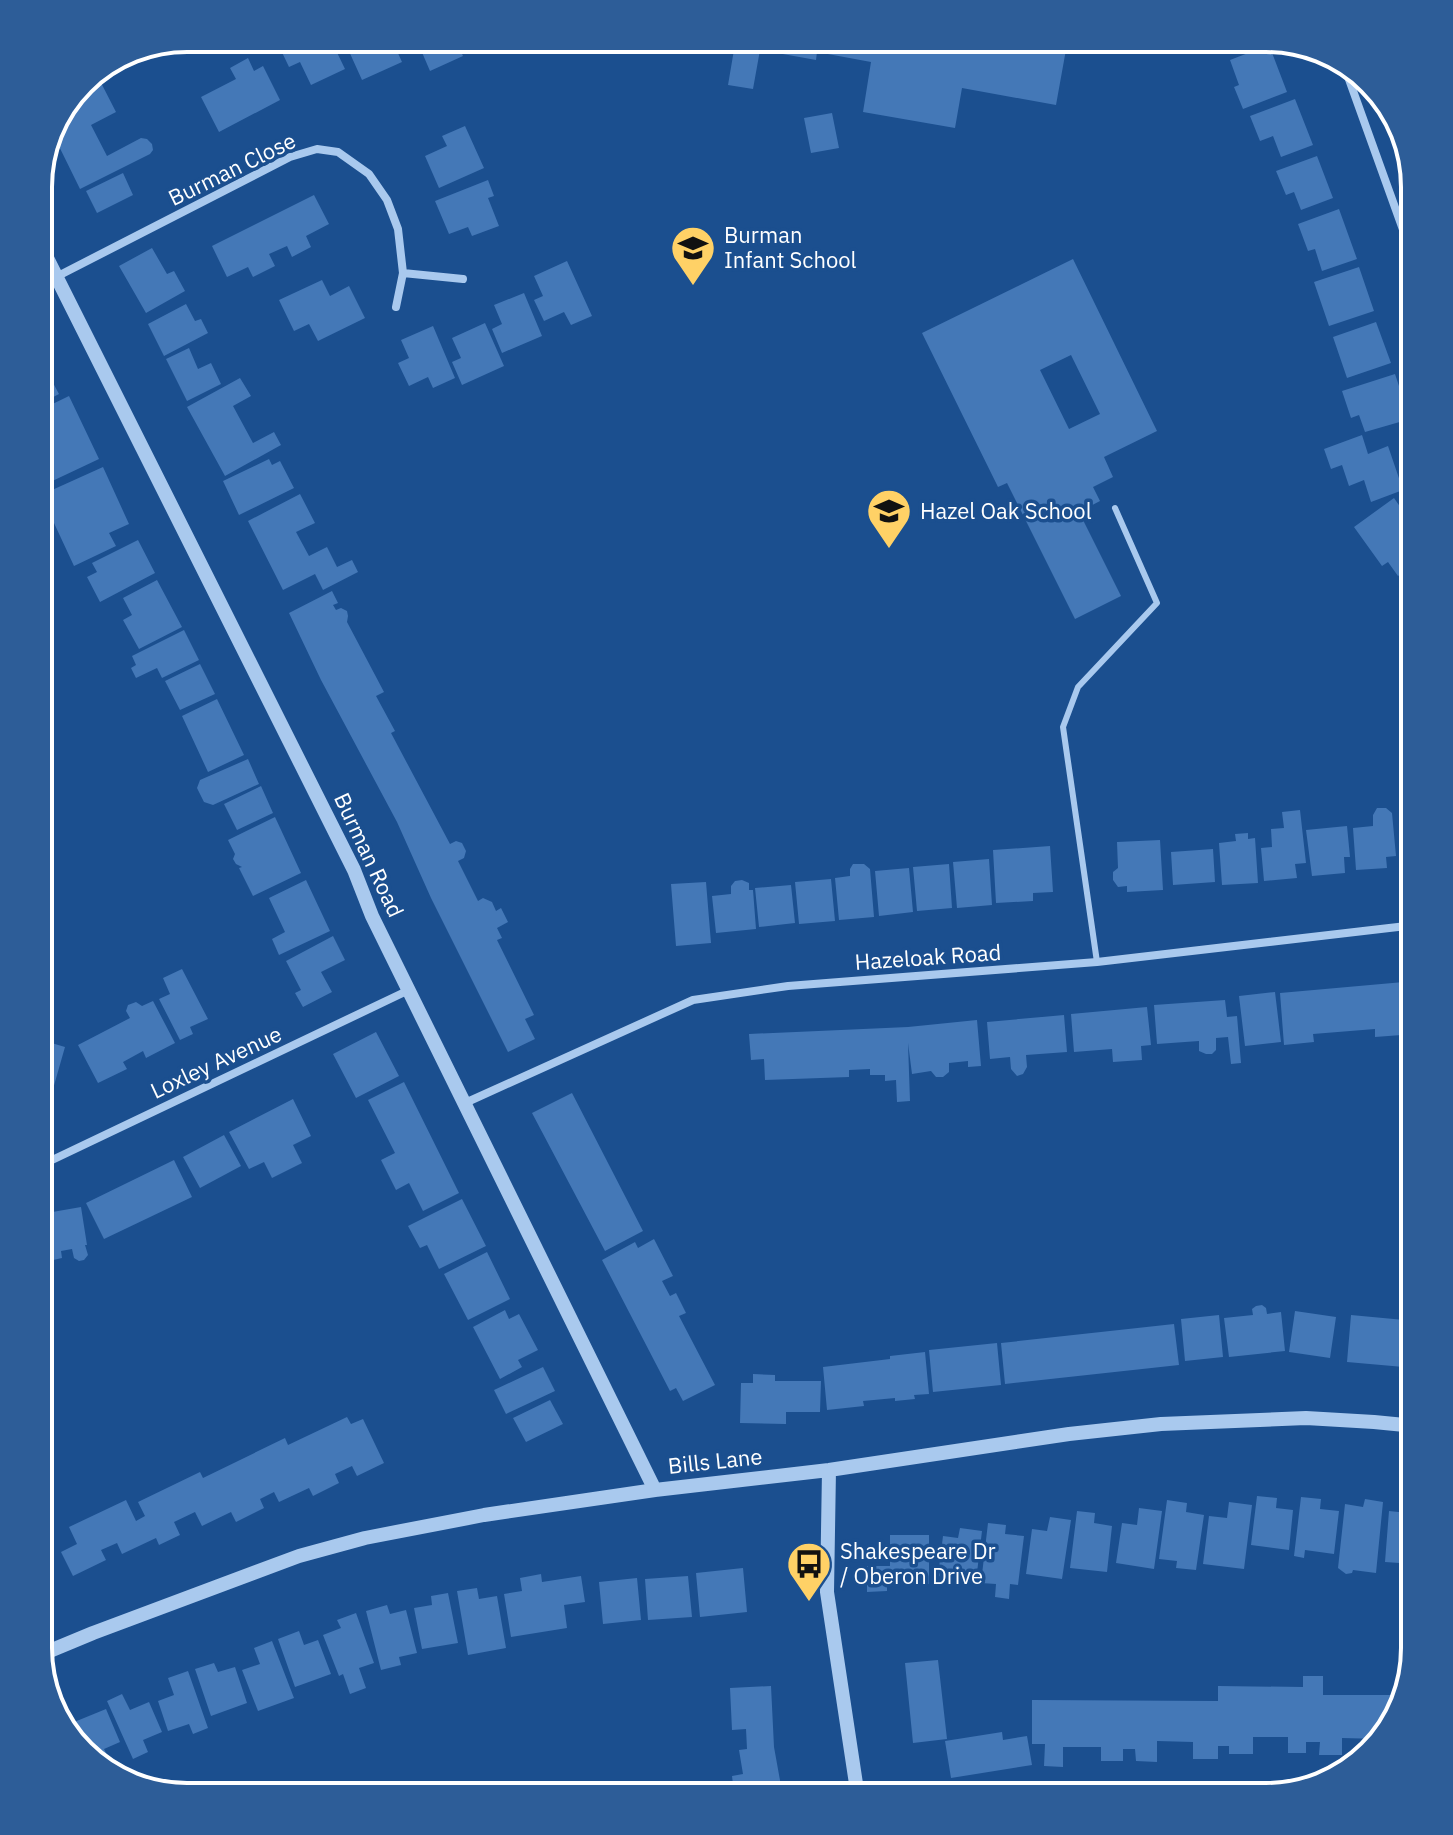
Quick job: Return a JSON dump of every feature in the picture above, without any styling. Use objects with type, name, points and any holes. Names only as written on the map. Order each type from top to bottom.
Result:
[{"type":"street","points":[[1350,82],[1401,224]]},
{"type":"street","name":"Burman Close","points":[[56,277],[290,157],[317,149],[338,152],[369,174],[387,200],[398,229],[403,273],[396,307]]},
{"type":"street","name":"Burman Road","points":[[52,269],[347,856],[372,916],[655,1490]]},
{"type":"street","points":[[403,273],[463,279]]},
{"type":"street","name":"Hazeloak Road","points":[[465,1103],[693,1000],[788,986],[1097,962],[1401,927]]},
{"type":"street","name":"Loxley Avenue","points":[[52,1160],[409,990]]},
{"type":"street","name":"Bills Lane","points":[[52,1650],[299,1556],[365,1538],[484,1515],[1161,1424],[1306,1418],[1401,1425]]},
{"type":"street","points":[[829,1470],[827,1592],[856,1783]]},
{"type":"lane","points":[[1097,962],[1063,727],[1078,687],[1157,603],[1115,508]]},
{"type":"building","points":[[282,52],[337,52],[345,69],[311,85],[300,62],[289,67]]},
{"type":"building","points":[[349,52],[397,52],[402,62],[362,80]]},
{"type":"building","points":[[422,52],[461,52],[463,56],[430,71]]},
{"type":"building","points":[[734,52],[760,52],[753,89],[728,85]]},
{"type":"building","points":[[771,52],[817,52],[816,60]]},
{"type":"building","points":[[817,52],[1066,52],[1056,105],[962,88],[955,128],[863,112],[871,62]]},
{"type":"building","points":[[1251,52],[1272,52],[1287,92],[1243,109],[1234,87],[1239,85],[1230,60]]},
{"type":"building","points":[[248,58],[254,71],[263,66],[280,100],[219,132],[201,97],[236,79],[230,68]]},
{"type":"building","points":[[102,84],[116,112],[91,125],[107,156],[141,138],[152,144],[153,150],[80,189],[59,146],[75,112]]},
{"type":"building","points":[[1295,99],[1313,145],[1281,157],[1273,136],[1260,141],[1250,116]]},
{"type":"building","points":[[832,113],[839,148],[811,153],[804,118]]},
{"type":"building","points":[[465,126],[484,168],[439,188],[425,156],[447,146],[442,136]]},
{"type":"building","points":[[1317,156],[1333,198],[1301,210],[1294,192],[1286,195],[1276,171]]},
{"type":"building","points":[[123,173],[133,195],[97,213],[86,191]]},
{"type":"building","points":[[488,180],[494,196],[488,198],[499,226],[472,236],[468,227],[449,234],[435,201]]},
{"type":"building","points":[[314,195],[329,224],[306,236],[311,247],[292,257],[287,246],[269,254],[275,266],[253,277],[248,267],[227,277],[212,246]]},
{"type":"building","points":[[1339,209],[1357,259],[1322,271],[1315,249],[1308,251],[1298,224]]},
{"type":"building","points":[[152,248],[167,274],[174,271],[185,291],[146,313],[119,266]]},
{"type":"building","points":[[1073,259],[1157,431],[1104,457],[1113,477],[1093,487],[1100,501],[1079,512],[1121,596],[1075,619],[1007,483],[998,487],[922,333]],"holes":[[[1071,355],[1100,414],[1069,429],[1040,370]]]},
{"type":"building","points":[[567,261],[592,316],[571,325],[564,312],[544,321],[534,300],[543,296],[534,276]]},
{"type":"building","points":[[1359,267],[1374,311],[1329,326],[1314,282]]},
{"type":"building","points":[[322,280],[330,296],[349,286],[365,318],[318,341],[309,324],[294,331],[279,300]]},
{"type":"building","points":[[524,293],[542,336],[502,353],[492,329],[502,324],[494,305]]},
{"type":"building","points":[[186,304],[195,321],[201,319],[208,333],[164,356],[148,324]]},
{"type":"building","points":[[1376,322],[1391,363],[1347,378],[1333,337]]},
{"type":"building","points":[[485,323],[504,366],[462,385],[452,362],[461,358],[452,338]]},
{"type":"building","points":[[433,326],[455,378],[433,388],[428,377],[409,386],[398,363],[409,358],[401,340]]},
{"type":"building","points":[[189,348],[198,369],[211,363],[221,384],[187,401],[166,359]]},
{"type":"building","points":[[1395,374],[1401,392],[1401,422],[1365,432],[1359,415],[1351,418],[1342,391]]},
{"type":"building","points":[[240,378],[251,396],[233,406],[253,443],[274,432],[281,445],[225,476],[187,407]]},
{"type":"building","points":[[52,381],[59,394],[52,398]]},
{"type":"building","points":[[69,396],[99,459],[52,481],[52,404]]},
{"type":"building","points":[[1362,435],[1368,454],[1388,446],[1401,491],[1371,502],[1364,480],[1349,486],[1342,465],[1331,469],[1324,449]]},
{"type":"building","points":[[269,459],[272,465],[280,461],[294,488],[239,515],[223,481]]},
{"type":"building","points":[[103,467],[129,524],[109,533],[116,546],[74,566],[52,519],[52,490]]},
{"type":"building","points":[[300,494],[315,523],[296,532],[309,556],[327,547],[337,567],[352,560],[358,572],[323,590],[315,574],[283,590],[248,521]]},
{"type":"building","points":[[1394,498],[1401,508],[1401,574],[1398,576],[1388,562],[1382,566],[1354,527]]},
{"type":"building","points":[[138,540],[155,573],[100,602],[87,577],[97,572],[92,563]]},
{"type":"building","points":[[157,580],[182,627],[139,649],[123,620],[132,615],[123,598]]},
{"type":"building","points":[[332,591],[338,603],[333,605],[336,610],[341,608],[347,611],[347,622],[384,692],[376,696],[395,731],[391,733],[450,844],[456,841],[462,843],[466,851],[464,858],[458,861],[478,901],[483,898],[492,902],[496,911],[501,908],[508,922],[497,928],[502,938],[497,940],[534,1015],[525,1019],[535,1039],[508,1052],[431,898],[397,822],[289,613]]},
{"type":"building","points":[[184,630],[199,660],[162,678],[157,668],[136,678],[131,668],[136,665],[132,656]]},
{"type":"building","points":[[200,664],[215,694],[180,710],[165,681]]},
{"type":"building","points":[[217,699],[244,755],[208,772],[182,716]]},
{"type":"building","points":[[248,759],[259,784],[213,805],[204,802],[197,788],[200,780]]},
{"type":"building","points":[[261,786],[273,813],[237,830],[224,804]]},
{"type":"building","points":[[1377,808],[1386,808],[1392,813],[1396,856],[1386,857],[1387,868],[1356,870],[1353,828],[1373,826]]},
{"type":"building","points":[[1300,810],[1306,863],[1295,864],[1297,878],[1264,881],[1261,848],[1272,847],[1271,829],[1284,828],[1282,812]]},
{"type":"building","points":[[275,817],[301,873],[253,896],[239,868],[242,867],[233,859],[235,854],[228,840]]},
{"type":"building","points":[[1347,826],[1350,857],[1344,857],[1345,873],[1312,876],[1306,830]]},
{"type":"building","points":[[1248,833],[1248,839],[1255,838],[1258,883],[1222,885],[1219,843],[1236,841],[1235,834]]},
{"type":"building","points":[[1160,840],[1163,890],[1127,892],[1127,886],[1118,887],[1113,880],[1113,872],[1118,868],[1117,842]]},
{"type":"building","points":[[1050,846],[1053,892],[1033,893],[1033,901],[996,903],[993,850]]},
{"type":"building","points":[[1213,849],[1215,882],[1173,885],[1171,852]]},
{"type":"building","points":[[989,859],[992,905],[957,908],[953,862]]},
{"type":"building","points":[[853,864],[864,864],[870,869],[874,917],[839,920],[835,878],[850,876]]},
{"type":"building","points":[[949,864],[952,908],[917,911],[913,867]]},
{"type":"building","points":[[909,868],[913,912],[879,916],[875,871]]},
{"type":"building","points":[[831,879],[835,921],[799,924],[795,882]]},
{"type":"building","points":[[306,880],[330,931],[279,955],[272,939],[285,932],[269,898]]},
{"type":"building","points":[[735,881],[749,883],[749,890],[753,890],[756,929],[716,933],[712,896],[731,894],[731,886]]},
{"type":"building","points":[[706,882],[711,943],[676,946],[671,884]]},
{"type":"building","points":[[791,885],[795,923],[759,927],[755,888]]},
{"type":"building","points":[[333,936],[345,960],[321,972],[332,992],[303,1007],[295,993],[301,990],[286,961]]},
{"type":"building","points":[[182,969],[208,1019],[190,1027],[193,1034],[180,1040],[159,999],[170,994],[163,978]]},
{"type":"building","points":[[1401,982],[1401,1035],[1375,1037],[1375,1029],[1313,1034],[1314,1042],[1284,1045],[1280,993]]},
{"type":"building","points":[[1275,992],[1281,1042],[1245,1046],[1239,996]]},
{"type":"building","points":[[1225,1000],[1227,1017],[1237,1016],[1241,1063],[1231,1064],[1228,1037],[1216,1038],[1216,1050],[1212,1054],[1199,1051],[1199,1041],[1157,1044],[1154,1005]]},
{"type":"building","points":[[153,1001],[175,1043],[146,1058],[143,1051],[123,1062],[127,1069],[98,1083],[78,1045],[130,1018],[126,1011],[128,1005],[136,1002],[142,1006]]},
{"type":"building","points":[[1147,1007],[1151,1045],[1141,1046],[1142,1060],[1113,1062],[1112,1049],[1074,1052],[1071,1014]]},
{"type":"building","points":[[1064,1015],[1067,1052],[1026,1055],[1027,1067],[1023,1074],[1017,1076],[1011,1069],[1010,1057],[990,1059],[987,1022]]},
{"type":"building","points":[[977,1020],[981,1066],[968,1067],[968,1061],[949,1063],[949,1072],[943,1077],[936,1077],[931,1071],[912,1074],[908,1043],[910,1101],[897,1102],[896,1080],[885,1081],[885,1075],[870,1075],[870,1069],[849,1070],[849,1077],[765,1080],[764,1059],[751,1060],[749,1034],[908,1027]]},
{"type":"building","points":[[376,1032],[399,1076],[356,1098],[333,1054]]},
{"type":"building","points":[[52,1043],[65,1047],[52,1089]]},
{"type":"building","points":[[404,1082],[459,1193],[423,1211],[409,1183],[396,1190],[381,1160],[395,1153],[368,1100]]},
{"type":"building","points":[[572,1093],[643,1231],[605,1251],[532,1113]]},
{"type":"building","points":[[293,1099],[311,1136],[293,1145],[302,1163],[272,1178],[264,1162],[249,1169],[229,1132]]},
{"type":"building","points":[[224,1135],[241,1166],[200,1188],[183,1157]]},
{"type":"building","points":[[174,1160],[192,1197],[104,1239],[86,1203]]},
{"type":"building","points":[[462,1199],[486,1246],[439,1269],[427,1245],[420,1248],[408,1226]]},
{"type":"building","points":[[81,1207],[88,1255],[84,1260],[74,1258],[72,1249],[61,1251],[62,1258],[52,1260],[52,1212]]},
{"type":"building","points":[[654,1239],[673,1276],[662,1281],[670,1296],[676,1293],[686,1313],[679,1316],[715,1385],[683,1401],[676,1388],[670,1391],[602,1260],[635,1242],[638,1248]]},
{"type":"building","points":[[487,1252],[510,1299],[468,1320],[444,1274]]},
{"type":"building","points":[[1262,1305],[1267,1314],[1281,1312],[1285,1351],[1229,1357],[1224,1318],[1253,1315],[1252,1309]]},
{"type":"building","points":[[505,1310],[509,1319],[519,1314],[538,1350],[518,1360],[522,1367],[500,1379],[473,1327]]},
{"type":"building","points":[[1295,1311],[1336,1317],[1330,1358],[1289,1352]]},
{"type":"building","points":[[1219,1315],[1223,1357],[1185,1361],[1181,1319]]},
{"type":"building","points":[[1351,1315],[1401,1320],[1401,1367],[1347,1362]]},
{"type":"building","points":[[1174,1324],[1179,1365],[1005,1384],[1001,1343]]},
{"type":"building","points":[[997,1343],[1001,1385],[933,1392],[929,1350]]},
{"type":"building","points":[[925,1352],[929,1394],[914,1395],[915,1399],[863,1401],[864,1406],[827,1410],[823,1367]]},
{"type":"building","points":[[543,1367],[555,1391],[506,1414],[494,1390]]},
{"type":"building","points":[[753,1374],[775,1375],[775,1381],[821,1381],[820,1412],[786,1412],[786,1424],[740,1423],[741,1383],[753,1383]]},
{"type":"building","points":[[550,1400],[563,1424],[526,1442],[513,1418]]},
{"type":"building","points":[[347,1417],[351,1424],[363,1419],[384,1463],[357,1476],[352,1466],[335,1474],[339,1483],[313,1496],[309,1488],[279,1502],[274,1492],[260,1499],[264,1508],[236,1522],[231,1512],[202,1526],[195,1512],[174,1522],[180,1535],[159,1545],[156,1538],[122,1554],[117,1543],[101,1550],[106,1560],[73,1576],[61,1552],[77,1544],[69,1527],[126,1500],[136,1521],[145,1516],[138,1502],[200,1472],[203,1478],[285,1438],[288,1445]]},
{"type":"building","points":[[1257,1496],[1277,1498],[1276,1508],[1293,1510],[1289,1550],[1251,1545]]},
{"type":"building","points":[[1301,1497],[1321,1499],[1320,1509],[1339,1511],[1334,1554],[1305,1550],[1304,1558],[1294,1556]]},
{"type":"building","points":[[1365,1499],[1383,1502],[1376,1573],[1353,1570],[1346,1574],[1338,1568],[1345,1504],[1363,1507]]},
{"type":"building","points":[[1167,1500],[1187,1503],[1186,1512],[1204,1515],[1196,1570],[1176,1568],[1177,1561],[1159,1559]]},
{"type":"building","points":[[1229,1502],[1252,1505],[1244,1569],[1203,1564],[1209,1516],[1227,1518]]},
{"type":"building","points":[[1139,1508],[1162,1511],[1154,1569],[1116,1563],[1122,1523],[1137,1525]]},
{"type":"building","points":[[1077,1511],[1095,1513],[1094,1523],[1112,1526],[1107,1572],[1070,1568]]},
{"type":"building","points":[[1389,1511],[1401,1512],[1401,1563],[1385,1562]]},
{"type":"building","points":[[1050,1517],[1071,1520],[1062,1579],[1026,1574],[1032,1529],[1047,1531]]},
{"type":"building","points":[[988,1523],[1006,1525],[1005,1534],[1024,1536],[1018,1585],[1010,1584],[1009,1599],[995,1597],[996,1584],[981,1583]]},
{"type":"building","points":[[960,1528],[982,1531],[976,1581],[938,1576],[943,1536],[958,1538]]},
{"type":"building","points":[[890,1535],[929,1535],[929,1584],[887,1584],[887,1591],[867,1592],[867,1566],[890,1566]]},
{"type":"building","points":[[743,1568],[747,1612],[700,1617],[696,1573]]},
{"type":"building","points":[[541,1574],[542,1582],[581,1576],[585,1602],[564,1605],[567,1628],[511,1637],[504,1594],[522,1591],[520,1578]]},
{"type":"building","points":[[688,1576],[692,1617],[648,1620],[645,1579]]},
{"type":"building","points":[[637,1578],[641,1620],[603,1624],[599,1582]]},
{"type":"building","points":[[477,1588],[479,1599],[497,1596],[506,1648],[468,1655],[457,1591]]},
{"type":"building","points":[[448,1593],[458,1643],[422,1649],[414,1608],[432,1605],[431,1596]]},
{"type":"building","points":[[387,1605],[390,1614],[406,1610],[417,1653],[399,1657],[401,1665],[381,1670],[366,1611]]},
{"type":"building","points":[[356,1613],[374,1663],[359,1668],[366,1688],[350,1694],[343,1674],[339,1676],[323,1635],[341,1628],[337,1620]]},
{"type":"building","points":[[299,1631],[304,1645],[318,1640],[331,1674],[295,1687],[278,1639]]},
{"type":"building","points":[[272,1641],[294,1698],[258,1711],[242,1670],[260,1664],[254,1648]]},
{"type":"building","points":[[938,1660],[947,1739],[913,1743],[905,1663]]},
{"type":"building","points":[[214,1663],[218,1672],[235,1667],[247,1703],[211,1716],[195,1669]]},
{"type":"building","points":[[188,1671],[208,1728],[193,1734],[189,1724],[168,1731],[158,1701],[174,1695],[168,1678]]},
{"type":"building","points":[[1303,1676],[1323,1676],[1323,1695],[1392,1695],[1383,1716],[1365,1739],[1342,1738],[1342,1755],[1319,1755],[1320,1742],[1306,1742],[1306,1753],[1288,1753],[1288,1737],[1253,1737],[1253,1754],[1229,1754],[1229,1746],[1218,1746],[1218,1759],[1193,1759],[1193,1742],[1157,1741],[1157,1762],[1136,1761],[1135,1749],[1123,1749],[1123,1761],[1101,1761],[1101,1747],[1063,1747],[1063,1767],[1044,1766],[1045,1744],[1032,1744],[1032,1700],[1218,1701],[1218,1686],[1303,1687]]},
{"type":"building","points":[[771,1686],[774,1747],[780,1783],[733,1783],[732,1776],[743,1774],[739,1750],[747,1749],[746,1729],[732,1730],[730,1688]]},
{"type":"building","points":[[122,1694],[130,1710],[149,1702],[162,1732],[143,1740],[148,1752],[133,1759],[107,1701]]},
{"type":"building","points":[[106,1709],[120,1742],[104,1749],[108,1757],[74,1722]]},
{"type":"building","points":[[1002,1732],[1003,1740],[1027,1736],[1032,1765],[951,1778],[945,1741]]},
{"type":"place","name":"Burman Infant School","points":[[693,287]]},
{"type":"place","name":"Hazel Oak School","points":[[889,550]]},
{"type":"place","name":"Shakespeare Dr / Oberon Drive","points":[[809,1603]]}]
